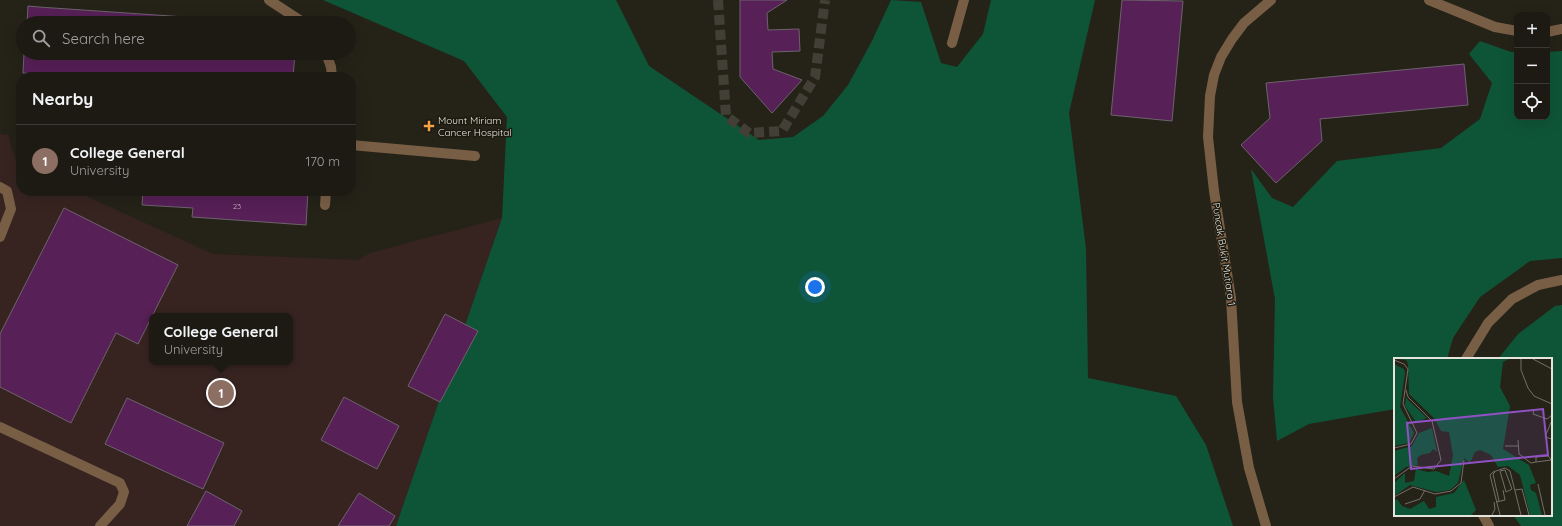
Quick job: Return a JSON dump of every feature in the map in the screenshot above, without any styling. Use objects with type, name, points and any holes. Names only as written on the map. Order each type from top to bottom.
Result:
[{"type":"street","points":[[270,0],[294,16]]},
{"type":"street","points":[[952,43],[964,0]]},
{"type":"street","name":"Puncak Bukit Mutiara 1","points":[[1266,526],[1249,468],[1236,402],[1232,298],[1214,191],[1208,137],[1212,82],[1221,57],[1232,39],[1244,24],[1270,0]]},
{"type":"street","points":[[1429,0],[1495,27],[1514,30]]},
{"type":"street","points":[[1550,31],[1562,29]]},
{"type":"street","points":[[329,60],[332,67],[332,72]]},
{"type":"street","points":[[356,145],[475,156]]},
{"type":"street","points":[[0,187],[7,191],[11,209],[0,237]]},
{"type":"street","points":[[325,205],[326,196]]},
{"type":"street","points":[[1467,358],[1488,323],[1512,300],[1538,284],[1562,280]]},
{"type":"street","points":[[0,428],[120,483],[124,492],[120,504],[100,526]]},
{"type":"street","points":[[1484,516],[1489,526]]},
{"type":"shaded area","points":[[0,134],[8,135],[16,162],[16,196],[86,196],[213,254],[358,260],[370,253],[502,218],[396,526],[0,526]]},
{"type":"green space","points":[[323,0],[616,0],[649,66],[759,140],[793,137],[823,116],[848,85],[872,41],[891,0],[921,2],[941,63],[957,67],[983,34],[991,0],[1095,0],[1069,113],[1086,249],[1088,378],[1176,396],[1206,445],[1233,526],[396,526],[502,218],[507,117],[464,61]]},
{"type":"green space","points":[[1480,41],[1514,52],[1514,120],[1550,120],[1550,52],[1562,51],[1562,258],[1530,261],[1480,297],[1453,338],[1447,358],[1394,358],[1394,409],[1309,424],[1277,441],[1273,397],[1275,299],[1251,169],[1272,198],[1293,207],[1337,161],[1441,148],[1480,119],[1492,83],[1469,54]]},
{"type":"green space","points":[[1562,305],[1562,526],[1521,526],[1514,516],[1552,516],[1552,358],[1499,358],[1518,334],[1555,306]]},
{"type":"building","points":[[740,0],[787,0],[767,13],[768,30],[799,29],[800,51],[772,52],[773,69],[802,80],[772,113],[740,77]]},
{"type":"building","points":[[1122,0],[1183,1],[1172,121],[1111,115]]},
{"type":"building","points":[[28,6],[171,16],[27,16]]},
{"type":"building","points":[[24,60],[294,60],[293,72],[23,72]]},
{"type":"building","points":[[1464,64],[1468,105],[1320,119],[1322,141],[1276,183],[1241,145],[1270,118],[1266,83]]},
{"type":"building","points":[[143,196],[308,196],[306,225],[192,217],[193,208],[142,205]]},
{"type":"building","points":[[64,208],[178,265],[154,313],[149,313],[149,322],[138,344],[116,333],[71,423],[0,387],[0,334]]},
{"type":"building","points":[[445,314],[478,331],[440,402],[408,386]]},
{"type":"building","points":[[344,397],[399,426],[377,469],[321,440]]},
{"type":"building","points":[[127,398],[224,443],[203,489],[105,444]]},
{"type":"building","points":[[206,491],[242,511],[234,526],[187,526]]},
{"type":"building","points":[[359,493],[395,516],[389,526],[338,526]]},
{"type":"tunnel","points":[[718,0],[726,116],[749,133],[782,131],[815,77],[825,0]]},
{"type":"place","name":"Mount Miriam Cancer Hospital","points":[[429,126]]},
{"type":"place","name":"College General","points":[[221,393]]}]
